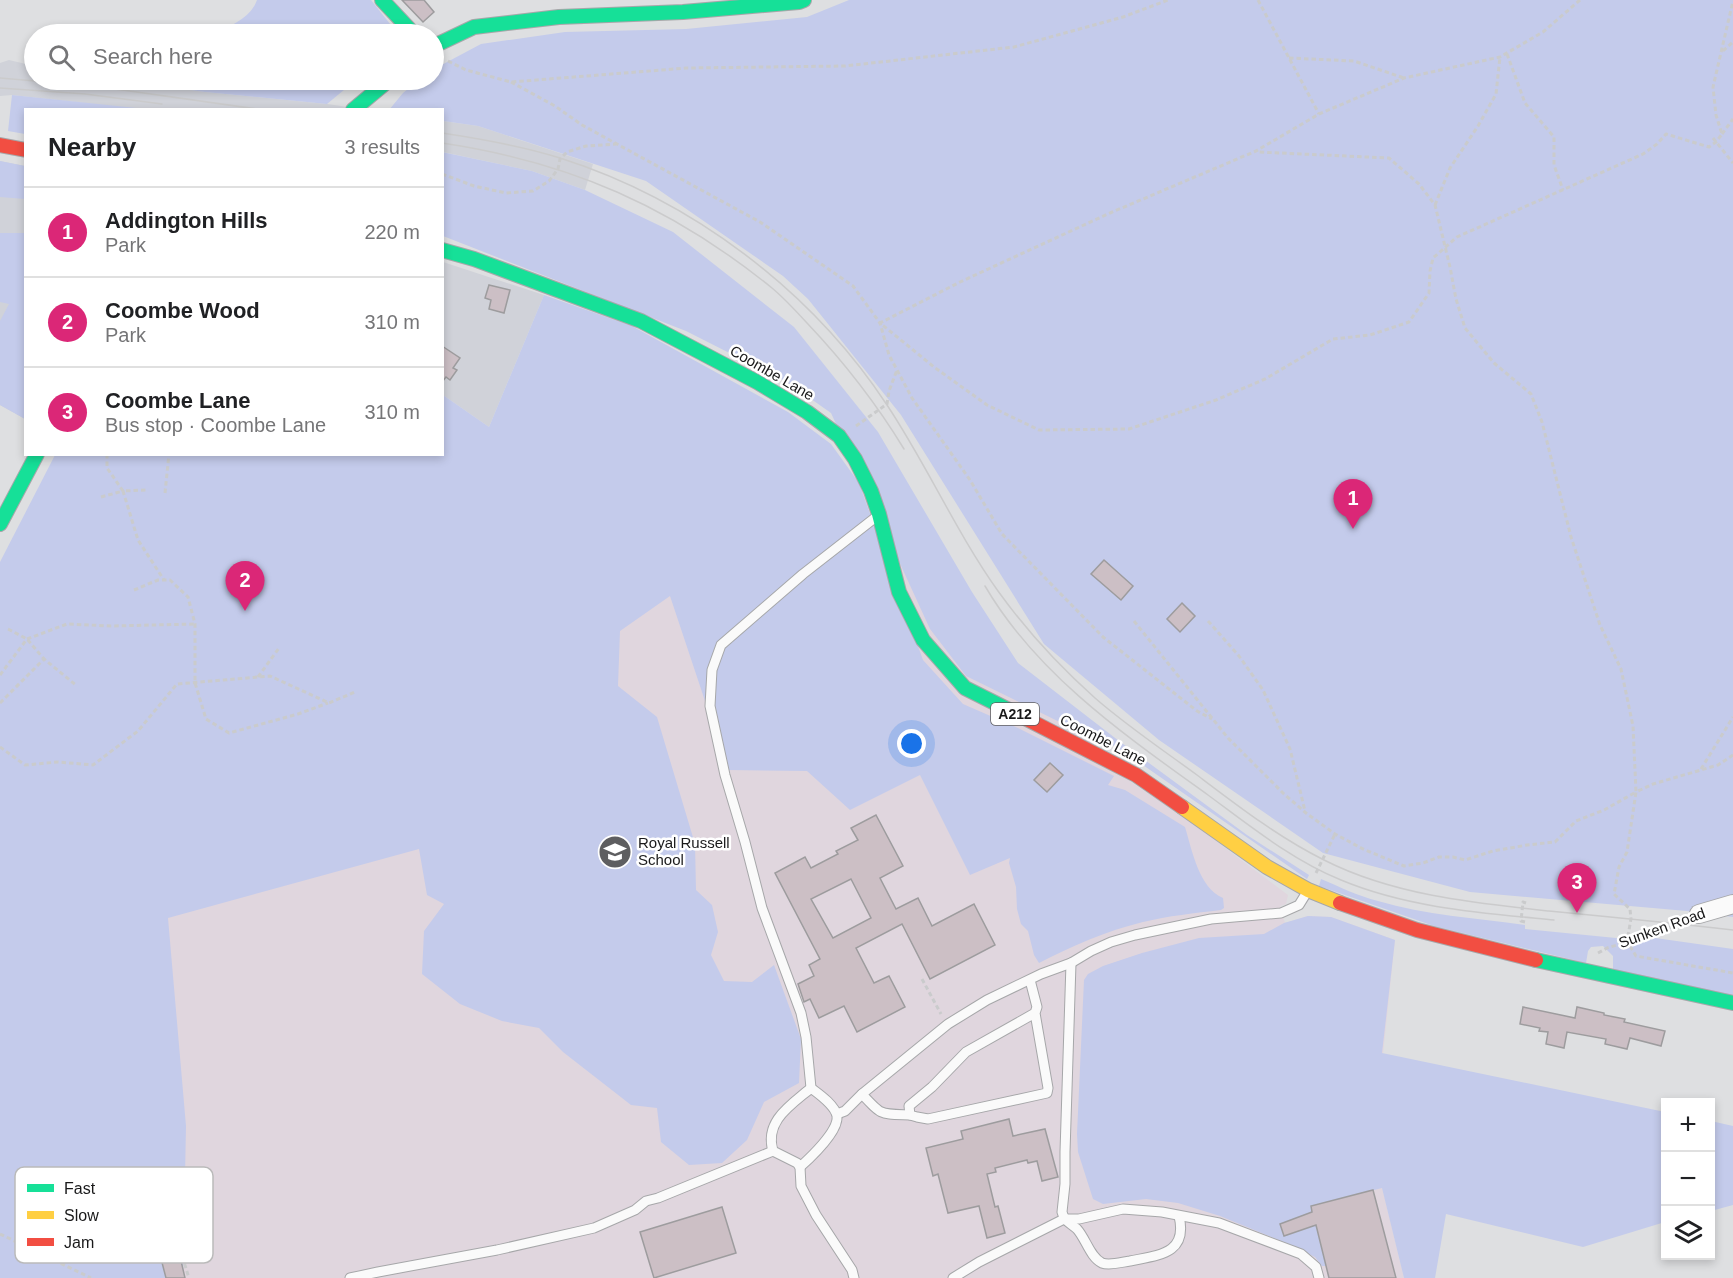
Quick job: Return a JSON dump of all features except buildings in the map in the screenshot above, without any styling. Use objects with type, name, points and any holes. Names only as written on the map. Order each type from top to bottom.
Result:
[{"type":"main road","points":[[382,0],[405,24]]},
{"type":"main road","points":[[444,47],[474,27],[559,17],[683,12],[804,0]]},
{"type":"main road","points":[[355,108],[377,90]]},
{"type":"main road","points":[[0,145],[24,150]]},
{"type":"main road","name":"Coombe Lane","points":[[444,251],[474,259],[641,321],[807,411],[839,436],[855,459],[868,484],[879,514],[899,592],[923,640],[965,688],[1136,775],[1267,867],[1308,890],[1428,934],[1733,1004]]},
{"type":"main road","points":[[0,524],[36,456]]},
{"type":"street","name":"Sunken Road","points":[[1699,914],[1733,904]]},
{"type":"lane","points":[[800,1167],[822,1147],[837,1121],[837,1114],[811,1088],[801,1013],[762,909],[725,775],[710,706],[711,670],[721,645],[803,574],[879,514]]},
{"type":"lane","points":[[837,1114],[844,1111],[948,1024],[987,1000],[1071,963],[1111,942],[1211,920],[1281,913],[1299,905],[1308,890]]},
{"type":"lane","points":[[1071,963],[1066,1168],[1062,1212],[1064,1219],[1078,1230],[1096,1258],[1108,1264],[1170,1251],[1176,1245],[1180,1235],[1179,1215]]},
{"type":"lane","points":[[910,1114],[909,1106],[932,1088],[966,1052],[1035,1013],[1038,1007],[1030,980]]},
{"type":"lane","points":[[862,1094],[882,1114],[910,1114],[917,1118],[928,1119],[1047,1093],[1035,1013]]},
{"type":"lane","points":[[772,1151],[770,1142],[778,1116],[811,1088]]},
{"type":"lane","points":[[350,1278],[497,1250],[594,1228],[635,1210],[646,1201],[772,1151],[797,1163],[800,1167],[801,1186],[816,1215],[852,1270],[854,1278]]},
{"type":"lane","points":[[953,1278],[979,1262],[1064,1219],[1079,1219],[1123,1209],[1162,1212],[1220,1223],[1301,1254],[1316,1267],[1319,1278]]},
{"type":"lane","points":[[404,1268],[406,1278]]},
{"type":"path","points":[[511,82],[687,68],[845,66],[1014,47],[1123,17],[1168,0]]},
{"type":"path","points":[[1258,0],[1319,114]]},
{"type":"path","points":[[880,323],[960,282],[1110,213],[1256,151],[1319,114],[1404,78],[1500,57],[1543,32],[1580,0]]},
{"type":"path","points":[[1722,134],[1716,115],[1713,87],[1733,1]]},
{"type":"path","points":[[1722,52],[1733,42]]},
{"type":"path","points":[[1507,53],[1525,103],[1554,137],[1554,165],[1563,190]]},
{"type":"path","points":[[444,55],[466,70],[511,82],[555,106],[582,125],[760,222],[853,286],[880,323],[934,367],[987,405],[1039,430],[1129,429],[1216,400],[1265,379],[1333,339],[1370,336],[1409,322],[1429,293],[1433,258],[1456,237],[1643,154],[1666,134],[1710,147],[1733,119]]},
{"type":"path","points":[[1435,205],[1450,168],[1496,94],[1500,57]]},
{"type":"path","points":[[1289,58],[1354,61],[1404,78]]},
{"type":"path","points":[[1715,140],[1733,163]]},
{"type":"path","points":[[444,175],[474,186],[506,193],[533,190],[549,181],[558,169],[560,159],[567,152],[586,146],[617,144]]},
{"type":"path","points":[[1256,151],[1389,158],[1419,184],[1435,205],[1456,299],[1465,328],[1494,363],[1531,394],[1542,422],[1571,537],[1600,625],[1621,669],[1633,726],[1636,792],[1627,852],[1619,867],[1614,894],[1630,909],[1627,941],[1636,956],[1733,973]]},
{"type":"path","points":[[880,323],[889,355],[912,398],[970,480],[1002,534],[1103,637],[1197,711],[1214,719]]},
{"type":"path","points":[[839,436],[887,404],[889,391],[898,369]]},
{"type":"path","points":[[106,456],[107,468],[123,491],[138,540],[164,580]]},
{"type":"path","points":[[165,493],[169,456]]},
{"type":"path","points":[[102,497],[123,491],[146,490]]},
{"type":"path","points":[[134,590],[158,580],[170,580],[188,597],[195,624],[195,683],[206,719],[229,733],[298,714],[355,692]]},
{"type":"path","points":[[1134,621],[1228,738],[1306,813],[1335,834],[1363,849],[1404,866],[1423,863],[1439,857],[1465,860],[1493,851],[1555,843],[1576,821],[1605,810],[1653,784],[1718,765],[1733,755]]},
{"type":"path","points":[[1208,621],[1239,656],[1263,690],[1290,749],[1306,813]]},
{"type":"path","points":[[0,675],[27,639],[67,624],[111,626],[195,624]]},
{"type":"path","points":[[8,629],[27,639],[44,659],[76,686]]},
{"type":"path","points":[[258,677],[279,648]]},
{"type":"path","points":[[0,703],[44,659]]},
{"type":"path","points":[[0,747],[26,765],[58,762],[93,765],[138,731],[177,684],[270,676],[329,703]]},
{"type":"path","points":[[1700,770],[1733,717]]},
{"type":"path","points":[[1308,890],[1335,834]]},
{"type":"path","points":[[1525,922],[1521,921],[1523,902],[1526,903]]},
{"type":"path","name":"Sunken Road","points":[[1594,958],[1601,951],[1663,931],[1675,923],[1699,914]]},
{"type":"path","points":[[922,979],[948,1024]]},
{"type":"path","points":[[0,1234],[15,1241]]},
{"type":"path","points":[[60,1263],[91,1278]]},
{"type":"path","points":[[184,1263],[189,1278]]},
{"type":"shaded area","points":[[257,0],[371,0],[390,24],[234,24],[254,6]]},
{"type":"shaded area","points":[[849,0],[1733,0],[1733,917],[1470,892],[1323,853],[1159,740],[1044,644],[901,415],[808,299],[783,276],[646,181],[478,126],[444,121],[444,108],[391,108],[407,90],[444,90],[444,64],[481,44],[565,32],[686,29],[807,17]]},
{"type":"shaded area","points":[[9,60],[24,64],[24,90],[190,90],[355,108],[129,108],[12,95],[0,96],[0,63]]},
{"type":"shaded area","points":[[190,90],[344,90],[327,104]]},
{"type":"shaded area","points":[[12,95],[137,108],[24,108],[24,134],[8,131]]},
{"type":"shaded area","points":[[444,121],[478,126],[593,164],[585,190],[532,171],[444,152]]},
{"type":"shaded area","points":[[444,152],[532,171],[585,190],[673,232],[794,327],[878,432],[972,592],[1018,663],[1247,835],[1309,875],[1307,879],[1117,747],[1094,739],[966,676],[930,629],[831,413],[787,382],[686,331],[444,236]]},
{"type":"shaded area","points":[[0,161],[24,166],[24,418],[0,405]]},
{"type":"shaded area","points":[[0,161],[24,166],[24,199],[0,197]]},
{"type":"shaded area","points":[[0,233],[24,233],[24,418],[0,405],[0,321],[9,304],[0,302]]},
{"type":"shaded area","points":[[444,262],[544,295],[489,427],[444,396]]},
{"type":"shaded area","points":[[544,295],[632,326],[788,412],[831,444],[859,483],[923,660],[963,704],[1018,728],[1114,776],[1108,785],[1125,790],[1185,827],[1202,877],[1215,893],[1223,898],[1224,908],[1129,926],[1090,939],[1039,963],[1034,955],[1028,931],[1021,924],[1017,909],[1016,887],[1009,863],[1010,858],[970,875],[920,775],[850,810],[807,771],[728,770],[670,596],[620,631],[618,686],[657,717],[695,844],[696,890],[712,905],[718,932],[711,955],[724,981],[752,982],[774,965],[801,1039],[799,1083],[764,1102],[747,1140],[722,1163],[689,1165],[661,1142],[657,1108],[631,1105],[563,1052],[539,1028],[502,1021],[460,1004],[422,974],[424,931],[444,904],[427,895],[419,849],[168,918],[186,1126],[185,1167],[15,1167],[15,1263],[183,1263],[183,1278],[0,1278],[0,562],[54,456],[444,456],[444,396],[489,427]]},
{"type":"shaded area","name":"Royal Russell School","points":[[864,516],[1131,782],[1185,818],[1288,895],[1286,904],[1280,906],[1285,923],[1308,916],[1331,917],[1395,940],[1373,1149],[1404,1278],[0,1278],[0,827],[468,646]]},
{"type":"shaded area","points":[[1321,879],[1363,897],[1396,906],[1525,925],[1525,929],[1626,939],[1634,935],[1733,949],[1733,997],[1613,971],[1613,956],[1603,946],[1591,947],[1586,963],[1434,926],[1319,886]]},
{"type":"shaded area","points":[[1308,916],[1331,917],[1395,940],[1382,1053],[1661,1111],[1661,1223],[1583,1247],[1446,1214],[1435,1278],[1404,1278],[1382,1188],[1311,1206],[1326,1266],[1322,1266],[1315,1257],[1291,1245],[1220,1216],[1178,1203],[1146,1199],[1103,1204],[1093,1199],[1078,1152],[1077,1134],[1084,980],[1088,974],[1103,966],[1142,953],[1199,938],[1264,934],[1284,923]]},
{"type":"shaded area","points":[[1715,1122],[1733,1126],[1733,1205],[1715,1210]]},
{"type":"tram line","points":[[0,78],[24,80]]},
{"type":"tram line","points":[[0,88],[24,90]]},
{"type":"tram line","points":[[28,90],[85,94],[162,104]]},
{"type":"tram line","points":[[122,90],[250,108]]},
{"type":"tram line","points":[[444,133],[531,150],[609,176],[656,198],[701,224],[744,254],[785,287],[857,363],[887,405],[983,569],[1020,620],[1044,647],[1095,698],[1274,831],[1350,872],[1378,882],[1434,896],[1520,908],[1733,930]]},
{"type":"tram line","points":[[444,143],[534,162],[618,192],[696,234],[734,259],[772,288],[834,353],[859,383],[904,449]]},
{"type":"tram line","points":[[985,586],[1006,618],[1030,648],[1085,702],[1240,819],[1305,863],[1341,880],[1392,897],[1446,908],[1554,920]]},
{"type":"traffic: fast","points":[[382,0],[405,24]]},
{"type":"traffic: fast","points":[[444,41],[474,27],[559,17],[683,12],[804,0]]},
{"type":"traffic: fast","points":[[355,108],[377,90]]},
{"type":"traffic: fast","points":[[444,251],[474,259],[641,321],[757,382],[807,412],[839,436],[855,459],[871,491],[899,592],[923,640],[965,688],[1017,714]]},
{"type":"traffic: fast","points":[[0,524],[36,456]]},
{"type":"traffic: fast","points":[[1536,960],[1733,1003]]},
{"type":"traffic: slow","points":[[1182,807],[1267,867],[1308,890],[1340,903]]},
{"type":"traffic: jam","points":[[0,145],[24,150]]},
{"type":"traffic: jam","points":[[1017,714],[1136,775],[1182,807]]},
{"type":"traffic: jam","points":[[1340,903],[1417,930],[1536,960]]},
{"type":"place","name":"Addington Hills","points":[[1353,529]]},
{"type":"place","name":"Coombe Wood","points":[[245,611]]},
{"type":"place","name":"Royal Russell School","points":[[615,852]]},
{"type":"place","name":"Coombe Lane","points":[[1577,913]]}]
